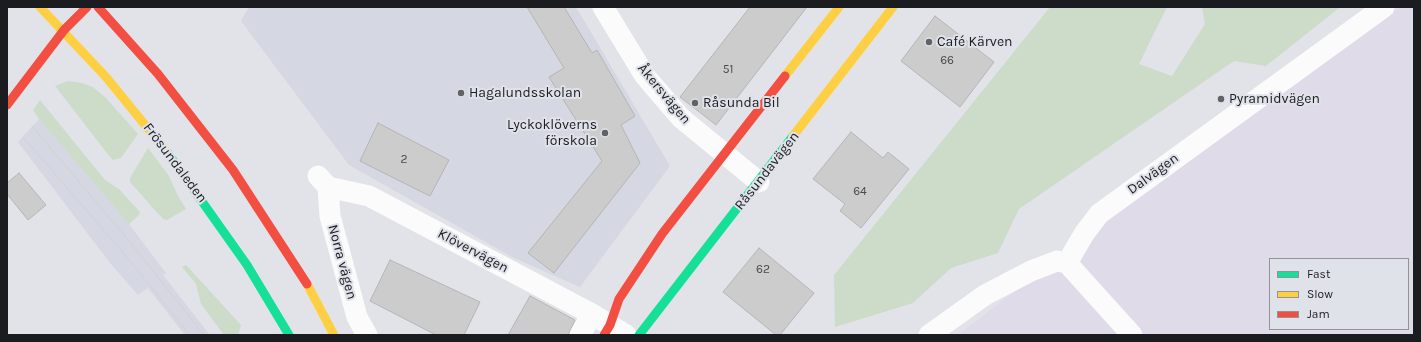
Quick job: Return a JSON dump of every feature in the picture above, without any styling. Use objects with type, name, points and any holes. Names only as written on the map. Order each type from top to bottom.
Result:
[{"type":"street","name":"Frösundaleden","points":[[40,7],[64,30],[106,77],[175,161],[247,265],[290,335]]},
{"type":"street","points":[[7,105],[64,30],[87,7]]},
{"type":"street","points":[[98,7],[158,74],[233,170],[306,283],[334,335]]},
{"type":"street","name":"Åkersvägen","points":[[603,7],[645,76],[682,118],[759,182]]},
{"type":"street","points":[[613,332],[619,299],[662,234],[839,7]]},
{"type":"street","name":"Råsundavägen","points":[[639,335],[759,182],[893,7]]},
{"type":"street","name":"Dalvägen","points":[[1067,263],[1084,234],[1099,214],[1384,7]]},
{"type":"street","name":"Klövervägen","points":[[323,181],[369,196],[592,314],[613,332]]},
{"type":"street","name":"Norra vägen","points":[[323,181],[330,216],[357,317],[367,335]]},
{"type":"street","points":[[929,335],[985,296],[1024,275],[1057,261],[1067,263],[1132,335]]},
{"type":"street","points":[[580,335],[592,314]]},
{"type":"shaded area","name":"Hagalundsskolan","points":[[249,7],[576,7],[670,166],[580,287],[512,257],[349,165],[241,21]]},
{"type":"shaded area","points":[[1400,7],[1414,7],[1414,335],[958,335],[1097,227]]},
{"type":"shaded area","points":[[39,119],[129,224],[166,273],[163,275],[210,335],[185,335],[148,288],[138,295],[110,263],[18,142]]},
{"type":"green space","points":[[1050,7],[1167,7],[1139,64],[1172,76],[1205,24],[1202,7],[1339,8],[1266,66],[1234,61],[1019,209],[998,253],[951,268],[913,303],[835,327],[834,275]]},
{"type":"green space","points":[[68,81],[82,83],[93,87],[106,98],[138,134],[121,158],[113,160],[110,157],[55,86]]},
{"type":"green space","points":[[40,100],[105,180],[119,189],[140,212],[139,215],[129,224],[39,119],[33,110]]},
{"type":"green space","points":[[148,148],[169,176],[186,209],[167,220],[163,219],[130,182],[130,178]]},
{"type":"green space","points":[[186,265],[241,325],[238,335],[224,335],[201,304],[196,284],[182,267]]},
{"type":"building","name":"Lyckoklöverns förskola","points":[[527,7],[564,7],[592,53],[597,50],[635,116],[621,125],[640,163],[554,273],[528,253],[602,161],[549,77],[564,68]]},
{"type":"building","points":[[750,7],[807,7],[716,125],[680,97]]},
{"type":"building","points":[[935,16],[994,62],[960,107],[901,61]]},
{"type":"building","points":[[378,123],[449,160],[430,196],[360,161]]},
{"type":"building","points":[[851,132],[883,158],[888,152],[909,169],[861,228],[840,211],[845,204],[813,179]]},
{"type":"building","points":[[19,173],[46,205],[28,220],[7,194],[7,183]]},
{"type":"building","points":[[759,248],[814,293],[780,335],[776,335],[723,292]]},
{"type":"building","points":[[390,260],[480,302],[464,335],[436,335],[370,301]]},
{"type":"building","points":[[530,296],[575,320],[568,335],[508,335]]},
{"type":"tram line","points":[[32,126],[129,241],[204,335]]},
{"type":"tram line","points":[[23,137],[120,249],[190,335]]},
{"type":"traffic: fast","points":[[639,335],[793,136]]},
{"type":"traffic: fast","points":[[167,152],[247,265],[289,335]]},
{"type":"traffic: slow","points":[[40,7],[106,77],[167,152]]},
{"type":"traffic: slow","points":[[785,76],[839,7]]},
{"type":"traffic: slow","points":[[793,136],[893,7]]},
{"type":"traffic: slow","points":[[307,284],[334,335]]},
{"type":"traffic: jam","points":[[7,105],[64,30],[87,7]]},
{"type":"traffic: jam","points":[[98,7],[158,74],[233,170],[307,284]]},
{"type":"traffic: jam","points":[[604,335],[610,325],[619,299],[662,234],[785,76]]},
{"type":"place","name":"Café Kärven","points":[[929,42]]},
{"type":"place","name":"Hagalundsskolan","points":[[461,93]]},
{"type":"place","name":"Pyramidvägen","points":[[1221,99]]},
{"type":"place","name":"Råsunda Bil","points":[[695,103]]},
{"type":"place","name":"Lyckoklöverns förskola","points":[[605,133]]}]
